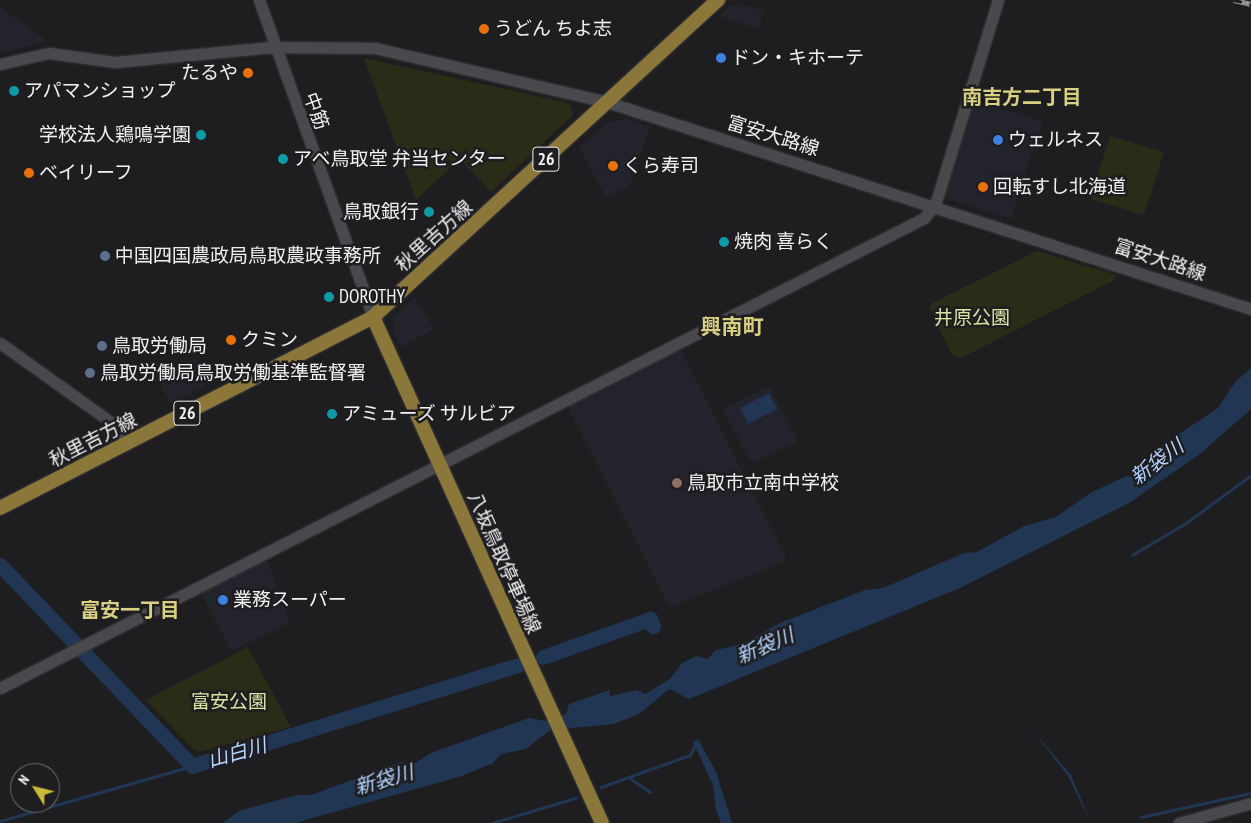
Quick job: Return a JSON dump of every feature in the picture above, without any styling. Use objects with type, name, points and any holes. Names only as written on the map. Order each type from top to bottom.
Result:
[{"type":"main road","name":"秋里吉方線","points":[[0,508],[373,318],[718,0]]},
{"type":"main road","name":"八坂鳥取停車場線","points":[[373,318],[576,770],[602,823]]},
{"type":"street","name":"中筋","points":[[259,0],[373,318]]},
{"type":"street","points":[[0,688],[924,218],[935,205],[998,0]]},
{"type":"street","name":"富安大路線","points":[[0,64],[49,53],[116,62],[275,47],[375,48],[607,102],[935,205],[1251,309]]},
{"type":"street","points":[[0,343],[115,424],[126,444]]},
{"type":"street","points":[[1179,823],[1251,803]]},
{"type":"shaded area","points":[[741,4],[764,11],[758,29],[719,16],[730,6]]},
{"type":"shaded area","points":[[0,7],[48,41],[0,53]]},
{"type":"shaded area","name":"ウェルネス","points":[[973,101],[1043,121],[1023,180],[969,164],[1022,181],[1011,219],[948,199],[944,192]]},
{"type":"shaded area","name":"くら寿司","points":[[627,119],[650,127],[630,185],[606,197],[579,148],[608,122]]},
{"type":"shaded area","points":[[415,297],[434,329],[401,347],[392,330],[394,316]]},
{"type":"shaded area","name":"鳥取市立南中学校","points":[[677,350],[682,352],[786,557],[784,562],[673,606],[667,603],[569,409],[570,404]]},
{"type":"shaded area","points":[[195,359],[205,387],[170,403],[155,375]]},
{"type":"shaded area","points":[[769,386],[798,441],[755,462],[748,458],[723,409]]},
{"type":"shaded area","points":[[263,560],[268,562],[290,623],[231,651],[200,592]]},
{"type":"green space","points":[[364,58],[564,102],[570,105],[573,115],[491,192],[460,159],[416,200]]},
{"type":"green space","points":[[1110,136],[1164,152],[1144,215],[1090,199]]},
{"type":"green space","name":"井原公園","points":[[1037,251],[1116,275],[1116,279],[961,358],[952,355],[930,309],[932,303]]},
{"type":"green space","name":"富安公園","points":[[248,647],[291,727],[199,752],[194,750],[146,700]]},
{"type":"water","name":"新袋川","points":[[1251,368],[1251,409],[1200,454],[1129,503],[960,588],[689,699],[669,689],[639,714],[614,724],[550,730],[526,749],[501,754],[493,763],[462,776],[295,823],[223,823],[239,811],[297,795],[311,795],[401,762],[412,765],[431,753],[529,718],[545,721],[566,714],[569,704],[610,690],[610,696],[637,690],[645,694],[670,679],[682,663],[696,656],[708,659],[716,650],[742,644],[780,623],[865,590],[883,588],[964,553],[977,552],[1024,526],[1056,517],[1092,492],[1127,476],[1135,477],[1164,444],[1218,408],[1235,382]]},
{"type":"water","points":[[769,393],[777,409],[748,424],[740,408]]},
{"type":"water","points":[[1031,728],[1071,775],[1091,823],[1068,776]]},
{"type":"water","points":[[698,739],[716,772],[732,823],[721,823],[716,810],[713,785],[693,742]]},
{"type":"waterway","points":[[1132,555],[1186,523],[1251,475]]},
{"type":"waterway","name":"山白川","points":[[0,565],[192,766],[518,665]]},
{"type":"waterway","name":"山白川","points":[[543,657],[650,619],[653,626]]},
{"type":"waterway","points":[[601,787],[690,755],[695,745]]},
{"type":"waterway","points":[[0,821],[192,766]]},
{"type":"waterway","points":[[630,778],[650,792]]},
{"type":"waterway","points":[[1141,817],[1251,793]]},
{"type":"waterway","points":[[492,823],[575,798]]},
{"type":"railway","points":[[1234,0],[1251,4]]},
{"type":"place","name":"うどん ちよ志","points":[[484,29]]},
{"type":"place","name":"ドン・キホーテ","points":[[721,58]]},
{"type":"place","name":"たるや","points":[[248,73]]},
{"type":"place","name":"アパマンショップ","points":[[14,91]]},
{"type":"place","name":"学校法人鶏鳴学園","points":[[201,135]]},
{"type":"place","name":"ウェルネス","points":[[998,140]]},
{"type":"place","name":"アベ鳥取堂 弁当センター","points":[[283,159]]},
{"type":"place","name":"くら寿司","points":[[613,166]]},
{"type":"place","name":"ベイリーフ","points":[[29,173]]},
{"type":"place","name":"回転すし北海道","points":[[983,187]]},
{"type":"place","name":"鳥取銀行","points":[[429,212]]},
{"type":"place","name":"焼肉 喜らく","points":[[724,242]]},
{"type":"place","name":"中国四国農政局鳥取農政事務所","points":[[105,256]]},
{"type":"place","name":"DOROTHY","points":[[329,297]]},
{"type":"place","name":"クミン","points":[[231,340]]},
{"type":"place","name":"鳥取労働局","points":[[102,346]]},
{"type":"place","name":"鳥取労働局鳥取労働基準監督署","points":[[90,373]]},
{"type":"place","name":"アミューズ サルビア","points":[[332,414]]},
{"type":"place","name":"鳥取市立南中学校","points":[[677,483]]},
{"type":"place","name":"業務スーパー","points":[[223,600]]},
{"type":"district","name":"南吉方二丁目","points":[[1022,97]]},
{"type":"district","name":"興南町","points":[[732,327]]},
{"type":"district","name":"富安一丁目","points":[[130,610]]}]
